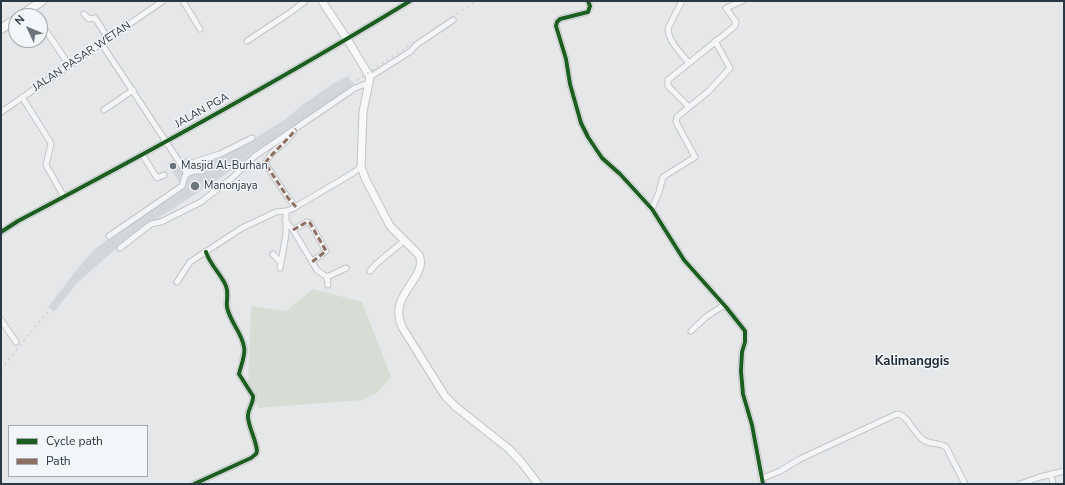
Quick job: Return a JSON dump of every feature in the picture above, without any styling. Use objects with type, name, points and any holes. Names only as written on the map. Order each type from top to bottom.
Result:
[{"type":"main road","points":[[322,1],[347,39],[369,80],[363,112],[361,167],[380,209],[390,226],[421,260],[419,271],[400,304],[398,319],[445,396],[456,407],[509,449],[538,484]]},
{"type":"street","name":"JALAN PASAR WETAN","points":[[1,112],[162,1]]},
{"type":"street","points":[[183,1],[200,29]]},
{"type":"street","points":[[247,41],[287,15],[305,1]]},
{"type":"street","name":"JALAN PGA","points":[[1,232],[18,221],[166,142],[347,39],[410,1]]},
{"type":"street","points":[[588,1],[590,6],[588,12],[560,19],[556,26],[566,59],[570,84],[581,123],[588,137],[602,158],[620,174],[652,209],[684,260],[745,331],[741,371],[743,394],[752,425],[762,481],[800,460],[897,414],[900,414],[905,418],[920,438],[946,447],[965,484]]},
{"type":"street","points":[[682,1],[668,28],[668,32],[670,38],[689,62]]},
{"type":"street","points":[[689,107],[668,86],[667,82],[669,78],[736,24],[726,8],[742,1]]},
{"type":"street","points":[[84,14],[88,18],[95,18],[108,38]]},
{"type":"street","points":[[120,248],[151,224],[161,222],[201,202],[232,178],[255,156],[369,80],[453,20]]},
{"type":"street","points":[[48,34],[69,65]]},
{"type":"street","points":[[652,209],[663,177],[695,157],[676,120],[678,115],[709,91],[730,68],[715,41]]},
{"type":"street","points":[[101,43],[187,174]]},
{"type":"street","points":[[104,110],[133,90]]},
{"type":"street","points":[[22,98],[51,144],[46,165],[64,197]]},
{"type":"street","points":[[296,130],[273,152],[265,163],[288,198],[296,207]]},
{"type":"street","points":[[182,166],[220,154],[252,138]]},
{"type":"street","points":[[142,154],[157,178],[164,175]]},
{"type":"street","points":[[177,282],[190,262],[253,222],[276,212],[286,211],[296,207],[361,167]]},
{"type":"street","points":[[109,236],[182,186],[187,174],[194,171],[202,171]]},
{"type":"street","points":[[273,254],[280,266],[286,234],[286,211]]},
{"type":"street","points":[[285,220],[293,230],[317,270],[327,277],[328,285]]},
{"type":"street","points":[[293,230],[307,222],[310,223],[326,250],[312,262]]},
{"type":"street","points":[[370,271],[376,264],[404,241]]},
{"type":"street","points":[[194,484],[251,458],[257,451],[248,417],[248,410],[254,400],[239,374],[241,363],[245,354],[244,346],[230,319],[227,305],[228,299],[226,286],[206,252]]},
{"type":"street","points":[[327,277],[346,268]]},
{"type":"street","points":[[691,330],[706,317],[724,305]]},
{"type":"street","points":[[1,320],[16,342]]},
{"type":"street","points":[[1020,484],[1064,471]]},
{"type":"street","points":[[1051,474],[1053,484]]},
{"type":"shaded area","points":[[348,76],[354,86],[311,115],[294,129],[127,239],[77,283],[54,312],[48,307],[77,269],[95,249],[183,188],[167,163],[178,157],[180,161],[187,157],[192,165],[249,142],[287,118],[302,105],[336,82]]},
{"type":"shaded area","points":[[313,289],[362,302],[391,377],[377,393],[362,400],[258,408],[248,382],[251,306],[286,311]]},
{"type":"railway","points":[[1,369],[69,287],[114,242],[476,1]]},
{"type":"marked path","points":[[296,129],[265,163],[288,198],[296,207]]},
{"type":"marked path","points":[[293,230],[307,222],[310,223],[326,251],[312,262]]},
{"type":"cycle path","points":[[1,232],[18,221],[167,141],[265,86],[410,1]]},
{"type":"cycle path","points":[[588,1],[590,6],[588,12],[560,19],[556,26],[566,59],[570,84],[581,123],[588,137],[602,158],[620,174],[652,209],[684,260],[726,307],[745,331],[741,371],[743,394],[752,425],[763,484]]},
{"type":"cycle path","points":[[194,484],[251,458],[257,451],[248,417],[248,411],[253,396],[239,374],[244,353],[243,342],[227,307],[226,286],[206,252]]},
{"type":"place","name":"Masjid Al-Burhan","points":[[173,166]]},
{"type":"place","name":"Manonjaya","points":[[195,186]]},
{"type":"district","name":"Kalimanggis","points":[[912,362]]}]
